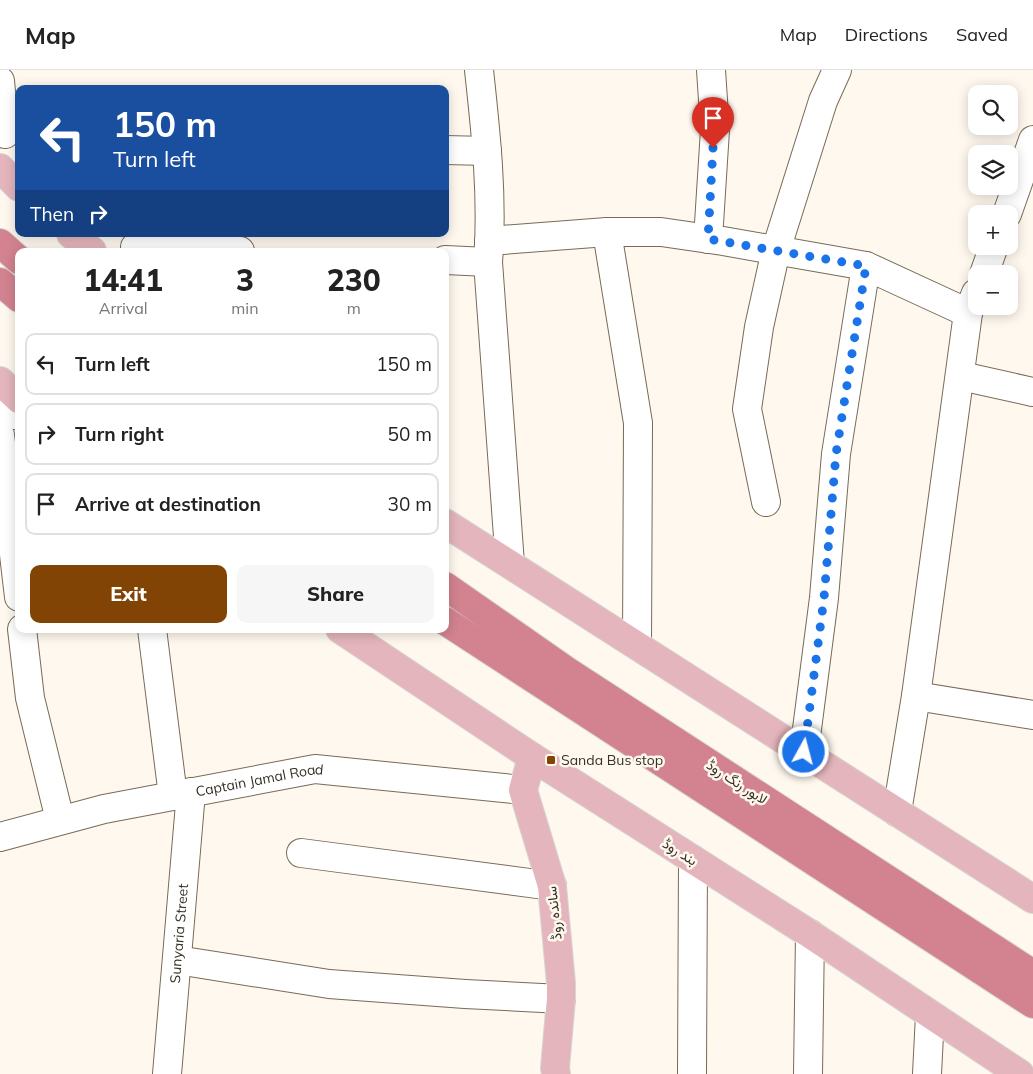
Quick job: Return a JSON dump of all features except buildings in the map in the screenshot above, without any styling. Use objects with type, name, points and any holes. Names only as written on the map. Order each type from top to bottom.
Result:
[{"type":"highway","points":[[0,243],[15,256]]},
{"type":"highway","points":[[0,282],[15,295]]},
{"type":"highway","name":"لاہور رنگ روڈ","points":[[449,589],[575,677],[1033,974]]},
{"type":"highway","name":"لاہور رنگ روڈ","points":[[449,624],[1033,1004]]},
{"type":"main road","points":[[0,168],[15,183]]},
{"type":"main road","points":[[75,237],[88,248]]},
{"type":"main road","points":[[0,381],[15,395]]},
{"type":"main road","points":[[449,526],[1033,899]]},
{"type":"main road","name":"بند روڈ","points":[[346,633],[532,758],[810,934],[1020,1074]]},
{"type":"main road","points":[[523,790],[532,758]]},
{"type":"main road","name":"ساندہ روڈ","points":[[523,790],[552,886],[561,983],[556,1074]]},
{"type":"street","points":[[480,70],[490,186],[489,252],[510,564]]},
{"type":"street","points":[[708,239],[714,130],[712,70]]},
{"type":"street","points":[[766,502],[747,409],[758,327],[776,250],[823,102],[837,70]]},
{"type":"street","points":[[0,81],[8,136]]},
{"type":"street","points":[[1010,205],[1033,140]]},
{"type":"street","points":[[449,150],[487,151]]},
{"type":"street","points":[[607,232],[638,423],[637,645]]},
{"type":"street","points":[[449,259],[607,232],[661,232],[866,266],[968,302]]},
{"type":"street","points":[[135,247],[161,248]]},
{"type":"street","points":[[804,752],[824,598],[836,454],[866,266]]},
{"type":"street","points":[[897,812],[916,696],[970,315]]},
{"type":"street","points":[[961,376],[1033,392]]},
{"type":"street","points":[[0,415],[15,415]]},
{"type":"street","points":[[0,435],[15,563]]},
{"type":"street","points":[[22,633],[30,698],[60,820]]},
{"type":"street","name":"Sunyaria Street","points":[[153,633],[182,794],[177,960],[167,1074]]},
{"type":"street","points":[[916,696],[1033,715]]},
{"type":"street","name":"Captain Jamal Road","points":[[0,837],[104,809],[315,769],[523,790]]},
{"type":"street","points":[[301,853],[552,886]]},
{"type":"street","points":[[692,1074],[693,860]]},
{"type":"street","points":[[808,1074],[810,934]]},
{"type":"street","points":[[177,960],[329,984],[561,999]]},
{"type":"street","points":[[927,1074],[930,1014]]},
{"type":"place","name":"Sanda Bus stop","points":[[551,760]]},
{"type":"route","points":[[713,148],[708,239],[866,266],[836,454],[824,598],[804,752]]}]
